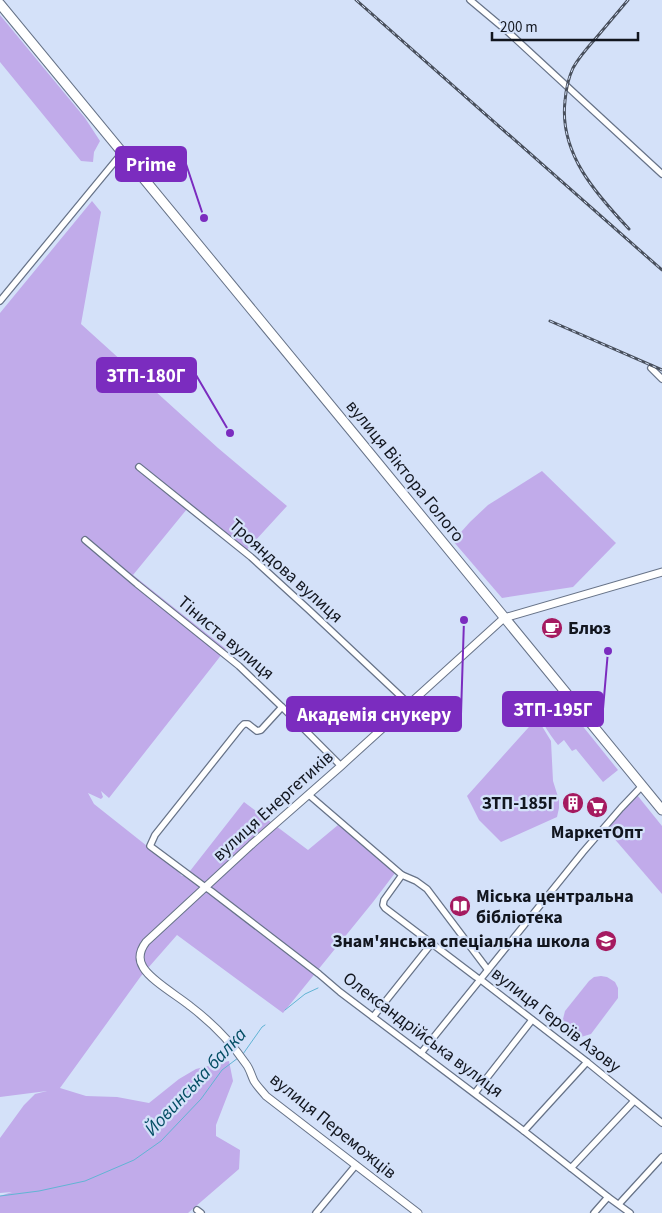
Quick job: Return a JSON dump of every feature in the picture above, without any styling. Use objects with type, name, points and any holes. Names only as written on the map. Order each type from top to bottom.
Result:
[{"type":"main road","name":"вулиця Віктора Голого","points":[[0,4],[342,418],[662,810]]},
{"type":"street","points":[[470,0],[507,31],[662,174]]},
{"type":"street","points":[[0,301],[122,153]]},
{"type":"street","points":[[652,368],[662,379]]},
{"type":"street","name":"Трояндова вулиця","points":[[139,467],[251,557],[409,704]]},
{"type":"street","name":"Тіниста вулиця","points":[[85,540],[239,666],[341,766]]},
{"type":"street","name":"вулиця Енергетиків","points":[[148,974],[141,962],[140,955],[146,942],[504,618],[662,572]]},
{"type":"street","name":"Олександрійська вулиця","points":[[282,707],[261,730],[257,730],[248,724],[240,727],[155,835],[150,846],[630,1213]]},
{"type":"street","points":[[421,1053],[583,852],[642,786]]},
{"type":"street","points":[[309,795],[402,875],[416,881],[427,889],[488,970]]},
{"type":"street","name":"вулиця Героїв Азову","points":[[402,875],[384,900],[383,905],[391,913],[587,1062],[662,1124]]},
{"type":"street","points":[[373,1016],[432,944]]},
{"type":"street","name":"вулиця Переможців","points":[[148,974],[210,1023],[242,1057],[254,1081],[266,1096],[418,1213]]},
{"type":"street","points":[[475,1093],[532,1020]]},
{"type":"street","points":[[524,1131],[587,1062]]},
{"type":"street","points":[[571,1168],[634,1101]]},
{"type":"street","points":[[619,1204],[662,1157]]},
{"type":"street","points":[[319,1212],[356,1165]]},
{"type":"street","points":[[594,1213],[608,1197]]},
{"type":"shaded area","points":[[0,15],[85,118],[100,141],[94,152],[93,162],[81,161],[0,62]]},
{"type":"shaded area","points":[[92,201],[101,212],[81,324],[218,448],[287,506],[243,554],[187,509],[133,575],[226,649],[109,798],[101,791],[103,797],[101,799],[88,793],[94,804],[176,869],[182,876],[190,871],[244,802],[308,850],[338,825],[395,873],[283,1013],[177,935],[141,976],[60,1088],[86,1096],[117,1097],[149,1103],[179,1079],[196,1069],[229,1061],[233,1081],[216,1125],[216,1136],[240,1150],[239,1169],[188,1213],[0,1213],[0,1196],[12,1192],[0,1193],[0,1138],[24,1105],[35,1094],[47,1091],[0,1097],[0,313]]},
{"type":"shaded area","points":[[542,471],[616,543],[573,587],[502,598],[453,541],[488,505]]},
{"type":"shaded area","points":[[556,693],[618,770],[603,782],[576,749],[572,751],[564,740],[558,745],[542,721],[540,710],[542,704]]},
{"type":"shaded area","points":[[537,718],[551,741],[553,781],[559,800],[557,817],[501,842],[479,820],[467,796]]},
{"type":"shaded area","points":[[637,795],[662,826],[662,894],[606,829]]},
{"type":"shaded area","points":[[601,976],[615,982],[618,988],[618,998],[591,1034],[581,1037],[574,1036],[565,1027],[563,1019],[565,1011],[589,981],[594,977]]},
{"type":"waterway","name":"Йовинська балка","points":[[285,1010],[305,994],[318,988]]},
{"type":"waterway","name":"Йовинська балка","points":[[243,1054],[265,1025]]},
{"type":"waterway","name":"Йовинська балка","points":[[0,1196],[39,1191],[85,1181],[134,1160],[161,1141],[201,1099],[222,1070],[238,1058]]},
{"type":"railway","points":[[356,0],[662,270]]},
{"type":"railway","points":[[628,0],[584,52],[573,68],[566,92],[565,120],[568,138],[582,171],[604,202],[629,229]]},
{"type":"railway","points":[[550,321],[662,370]]},
{"type":"place","name":"Prime","points":[[204,218]]},
{"type":"place","name":"ЗТП-180Г","points":[[230,433]]},
{"type":"place","name":"Академія снукеру","points":[[464,620]]},
{"type":"place","name":"Блюз","points":[[552,628]]},
{"type":"place","name":"ЗТП-195Г","points":[[608,651]]},
{"type":"place","name":"ЗТП-185Г","points":[[573,803]]},
{"type":"place","name":"МаркетОпт","points":[[597,807]]},
{"type":"place","name":"Міська центральна бібліотека","points":[[460,906]]},
{"type":"place","name":"Знам'янська спеціальна школа","points":[[606,941]]}]
